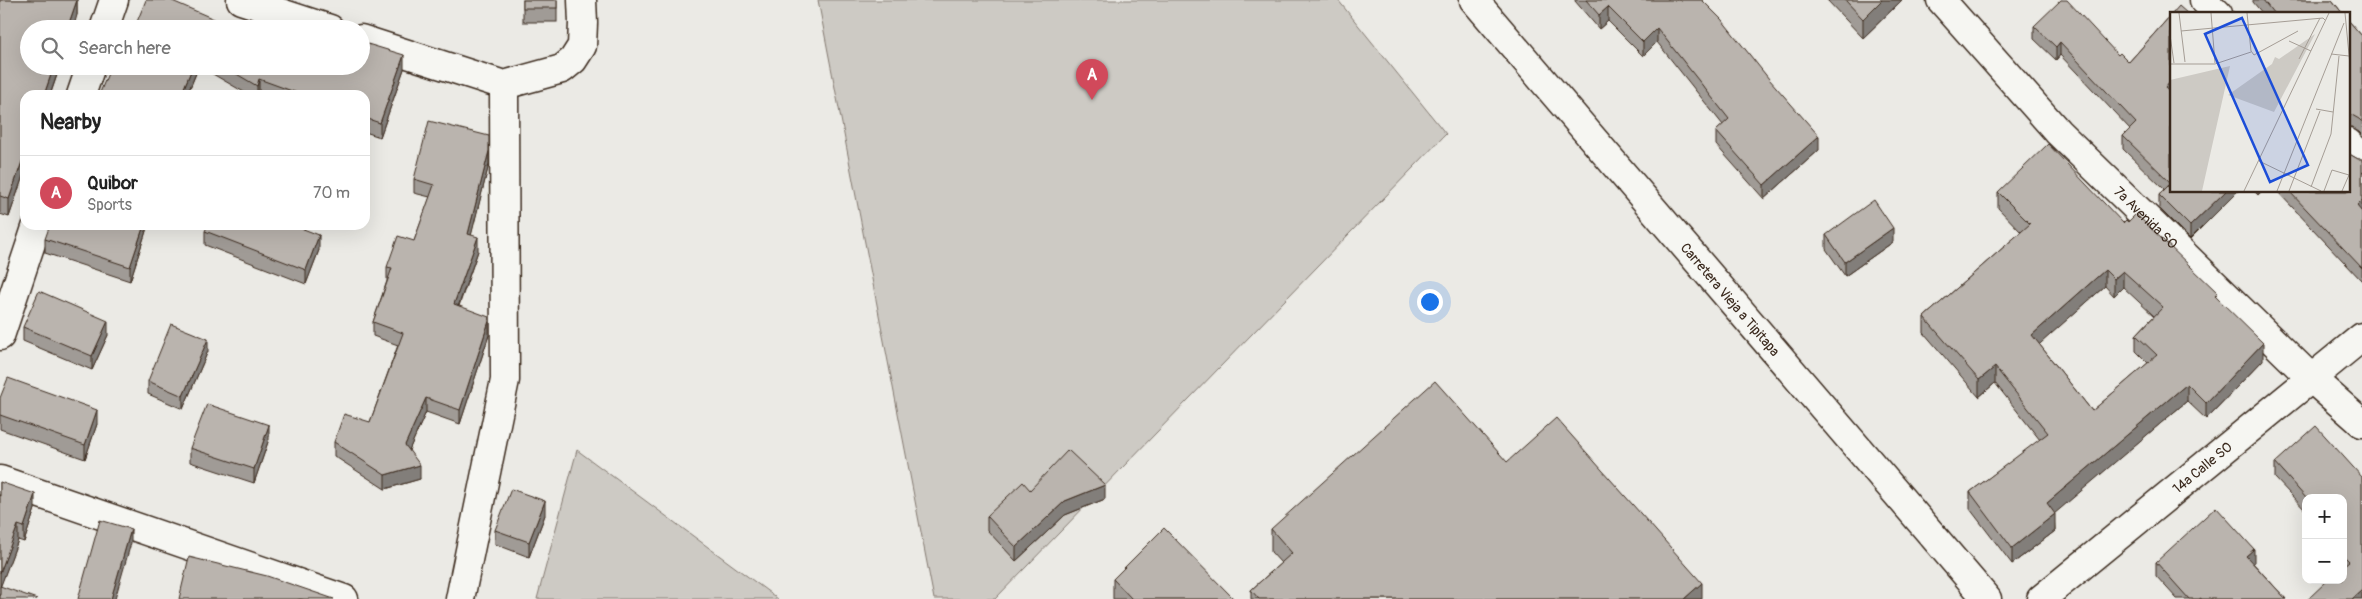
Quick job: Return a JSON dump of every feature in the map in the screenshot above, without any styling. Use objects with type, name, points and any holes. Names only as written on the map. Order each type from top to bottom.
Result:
[{"type":"street","points":[[107,20],[114,0]]},
{"type":"street","points":[[241,0],[302,20]]},
{"type":"street","points":[[370,42],[504,85],[562,69],[573,60],[582,46],[584,23],[582,0]]},
{"type":"street","name":"Carretera Vieja a Tipitapa","points":[[1474,0],[1987,599]]},
{"type":"street","name":"7a Avenida SO","points":[[1941,0],[2058,132],[2312,379],[2362,423]]},
{"type":"street","points":[[2204,0],[2216,12]]},
{"type":"street","points":[[83,90],[88,75]]},
{"type":"street","points":[[460,599],[506,380],[504,85]]},
{"type":"street","points":[[2350,145],[2362,157]]},
{"type":"street","points":[[0,336],[35,230]]},
{"type":"street","name":"14a Calle SO","points":[[2041,599],[2362,337]]},
{"type":"street","points":[[0,480],[344,599]]},
{"type":"shaded area","points":[[818,0],[1338,0],[1446,134],[995,599],[934,599]]},
{"type":"shaded area","points":[[577,450],[778,599],[537,599]]},
{"type":"building","points":[[0,0],[77,0],[70,20],[20,20],[20,75],[51,75],[46,90],[20,90],[20,167],[9,199],[0,196]]},
{"type":"building","points":[[146,0],[170,0],[216,20],[138,20]]},
{"type":"building","points":[[523,0],[557,0],[557,8],[523,8]]},
{"type":"building","points":[[1586,0],[1702,0],[1722,20],[1769,79],[1819,136],[1764,185],[1716,131],[1729,119],[1657,28],[1643,42],[1608,7],[1599,15]]},
{"type":"building","points":[[1845,0],[1882,0],[1863,19]]},
{"type":"building","points":[[2061,0],[2067,0],[2118,55],[2120,53],[2129,62],[2170,16],[2170,82],[2165,88],[2170,92],[2170,182],[2123,136],[2136,123],[2060,42],[2056,47],[2034,26]]},
{"type":"building","points":[[2263,0],[2332,0],[2341,12],[2272,12]]},
{"type":"building","points":[[2179,6],[2186,12],[2174,12]]},
{"type":"building","points":[[2350,22],[2362,36],[2362,122],[2350,115]]},
{"type":"building","points":[[370,45],[404,55],[380,123],[370,120],[370,90],[289,90],[259,79],[257,86],[238,75],[370,75]]},
{"type":"building","points":[[107,75],[189,75],[183,90],[101,90]]},
{"type":"building","points":[[429,121],[489,136],[489,151],[468,234],[478,237],[454,304],[489,317],[489,321],[460,410],[426,398],[405,445],[420,465],[385,475],[334,442],[344,414],[370,422],[403,333],[373,322],[392,268],[387,267],[398,236],[414,241],[434,185],[414,179]]},
{"type":"building","points":[[2048,144],[2123,223],[2126,220],[2128,222],[2136,214],[2218,293],[2215,296],[2263,343],[2206,403],[2187,384],[2047,503],[2055,514],[2012,548],[1970,492],[2048,433],[1995,367],[1979,380],[1924,317],[2030,224],[1998,192]],"holes":[[[2105,270],[2114,279],[2123,271],[2163,307],[2136,335],[2157,355],[2092,411],[2032,335]]]},
{"type":"building","points":[[2350,154],[2362,159],[2362,201],[2357,206],[2362,212],[2362,268],[2290,192],[2350,192]]},
{"type":"building","points":[[2170,184],[2170,192],[2225,192],[2190,226],[2159,195]]},
{"type":"building","points":[[1874,200],[1893,228],[1845,262],[1826,235]]},
{"type":"building","points":[[48,230],[142,230],[130,267],[45,239]]},
{"type":"building","points":[[306,230],[319,235],[306,270],[205,231]]},
{"type":"building","points":[[39,291],[108,321],[92,356],[23,327]]},
{"type":"building","points":[[171,324],[208,339],[183,396],[148,381]]},
{"type":"building","points":[[8,378],[97,410],[85,445],[0,415],[0,398]]},
{"type":"building","points":[[1435,381],[1507,462],[1556,418],[1702,583],[1684,599],[1259,599],[1251,590],[1292,553],[1271,529]]},
{"type":"building","points":[[207,404],[269,425],[254,469],[190,448]]},
{"type":"building","points":[[2316,426],[2362,477],[2362,590],[2352,599],[2308,599],[2324,584],[2347,584],[2347,563],[2349,561],[2347,559],[2347,494],[2302,494],[2275,463]]},
{"type":"building","points":[[1068,450],[1105,485],[1065,501],[1016,547],[987,516],[1023,482],[1030,490]]},
{"type":"building","points":[[0,482],[35,494],[24,527],[18,525],[0,573]]},
{"type":"building","points":[[511,489],[545,501],[529,542],[495,530]]},
{"type":"building","points":[[2216,507],[2254,549],[2246,556],[2286,599],[2189,599],[2156,562]]},
{"type":"building","points":[[100,520],[131,529],[111,599],[78,599]]},
{"type":"building","points":[[1164,528],[1234,599],[1132,599],[1113,579]]},
{"type":"building","points":[[189,557],[267,576],[334,599],[179,599]]},
{"type":"building","points":[[0,586],[37,599],[0,599]]},
{"type":"place","name":"Quibor","points":[[1092,100]]}]
